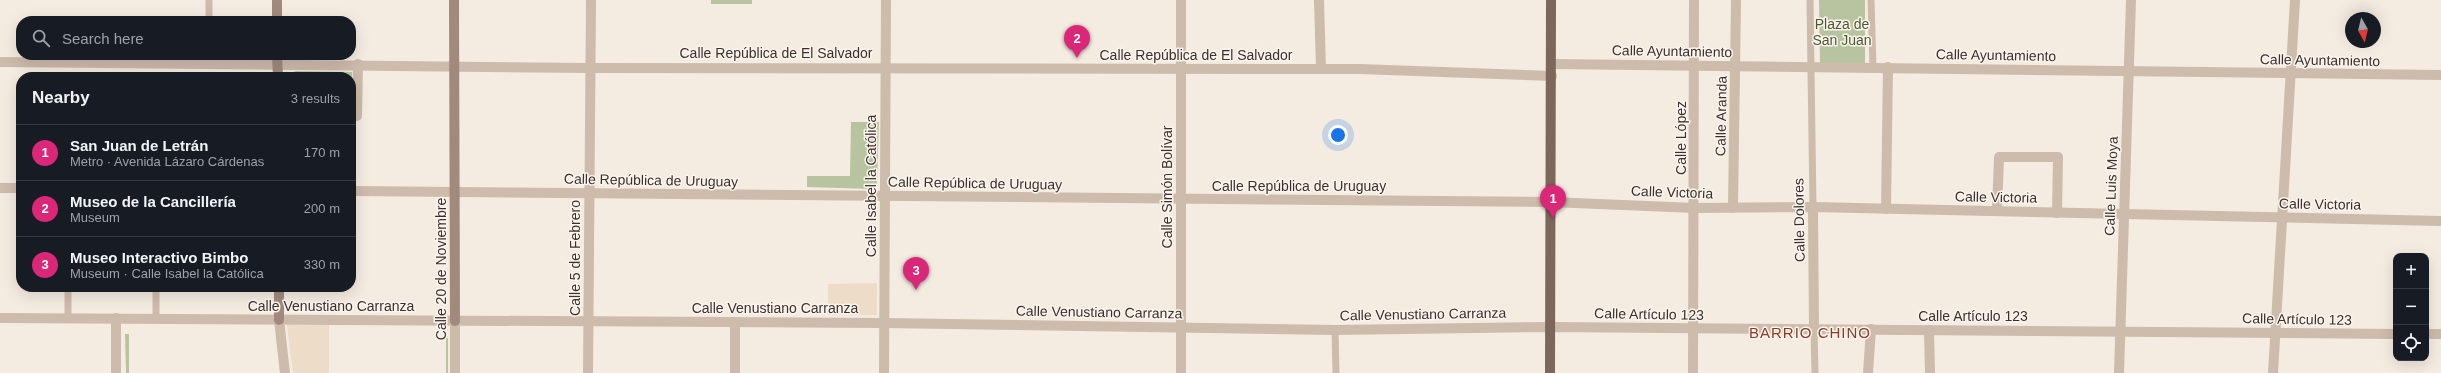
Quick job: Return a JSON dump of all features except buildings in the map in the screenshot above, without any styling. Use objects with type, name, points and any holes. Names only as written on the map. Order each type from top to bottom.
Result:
[{"type":"main road","points":[[278,0],[278,16]]},
{"type":"main road","name":"Calle 20 de Noviembre","points":[[454,0],[455,321]]},
{"type":"main road","points":[[1550,373],[1552,76],[1551,0]]},
{"type":"main road","points":[[278,60],[278,72]]},
{"type":"main road","points":[[279,292],[279,320]]},
{"type":"street","points":[[209,0],[209,16]]},
{"type":"street","name":"Calle 5 de Febrero","points":[[588,373],[591,0]]},
{"type":"street","name":"Calle Isabel la Católica","points":[[884,373],[886,0]]},
{"type":"street","name":"Calle Simón Bolívar","points":[[1181,0],[1181,373]]},
{"type":"street","points":[[1319,0],[1322,69]]},
{"type":"street","name":"Calle López","points":[[1693,373],[1695,208],[1694,0]]},
{"type":"street","name":"Calle Aranda","points":[[1733,208],[1736,0]]},
{"type":"street","name":"Calle Dolores","points":[[1810,0],[1812,208],[1816,373]]},
{"type":"street","points":[[1871,0],[1874,67]]},
{"type":"street","name":"Calle Luis Moya","points":[[2119,373],[2131,0]]},
{"type":"street","points":[[2273,373],[2295,0]]},
{"type":"street","name":"Calle República de El Salvador","points":[[0,62],[139,60]]},
{"type":"street","name":"Calle República de El Salvador","points":[[278,60],[358,64],[590,68],[886,67],[1322,69],[1552,76]]},
{"type":"street","points":[[356,90],[358,64]]},
{"type":"street","name":"Calle Ayuntamiento","points":[[1552,64],[1811,66],[2441,75]]},
{"type":"street","points":[[1886,209],[1888,67]]},
{"type":"street","points":[[1997,212],[1999,156],[2058,157],[2058,213]]},
{"type":"street","points":[[0,188],[16,188]]},
{"type":"street","name":"Calle República de Uruguay","points":[[356,191],[1181,200],[1550,202]]},
{"type":"street","name":"Calle Victoria","points":[[1550,202],[1695,208],[1886,209],[2441,221]]},
{"type":"street","points":[[68,292],[68,318]]},
{"type":"street","points":[[156,292],[156,319]]},
{"type":"street","name":"Calle Venustiano Carranza","points":[[0,318],[884,323],[1335,330],[1550,327]]},
{"type":"street","points":[[116,318],[116,373]]},
{"type":"street","points":[[279,320],[285,373]]},
{"type":"street","name":"Calle 20 de Noviembre","points":[[455,321],[456,373]]},
{"type":"street","points":[[735,322],[735,373]]},
{"type":"street","name":"Calle Artículo 123","points":[[1550,327],[2393,334]]},
{"type":"street","points":[[1335,330],[1336,373]]},
{"type":"street","points":[[1868,373],[1871,330]]},
{"type":"street","points":[[1929,330],[1930,373]]},
{"type":"street","points":[[2429,334],[2441,334]]},
{"type":"green space","points":[[711,0],[752,0],[752,4],[711,4]]},
{"type":"green space","name":"Plaza de San Juan","points":[[1819,0],[1865,0],[1865,65],[1820,65]]},
{"type":"green space","points":[[296,71],[352,72],[293,72]]},
{"type":"green space","points":[[851,122],[879,122],[877,184],[872,189],[807,187],[807,176],[850,176]]},
{"type":"green space","points":[[125,334],[129,334],[129,373],[126,373]]},
{"type":"green space","points":[[446,338],[448,338],[448,373],[446,373]]},
{"type":"shaded area","points":[[877,283],[877,315],[828,315],[828,284]]},
{"type":"shaded area","points":[[287,325],[329,325],[329,373],[293,373]]},
{"type":"place","name":"Museo de la Cancillería","points":[[1077,58]]},
{"type":"place","name":"San Juan de Letrán","points":[[1553,218]]},
{"type":"place","name":"Museo Interactivo Bimbo","points":[[916,290]]},
{"type":"district","name":"BARRIO CHINO","points":[[1810,332]]}]
